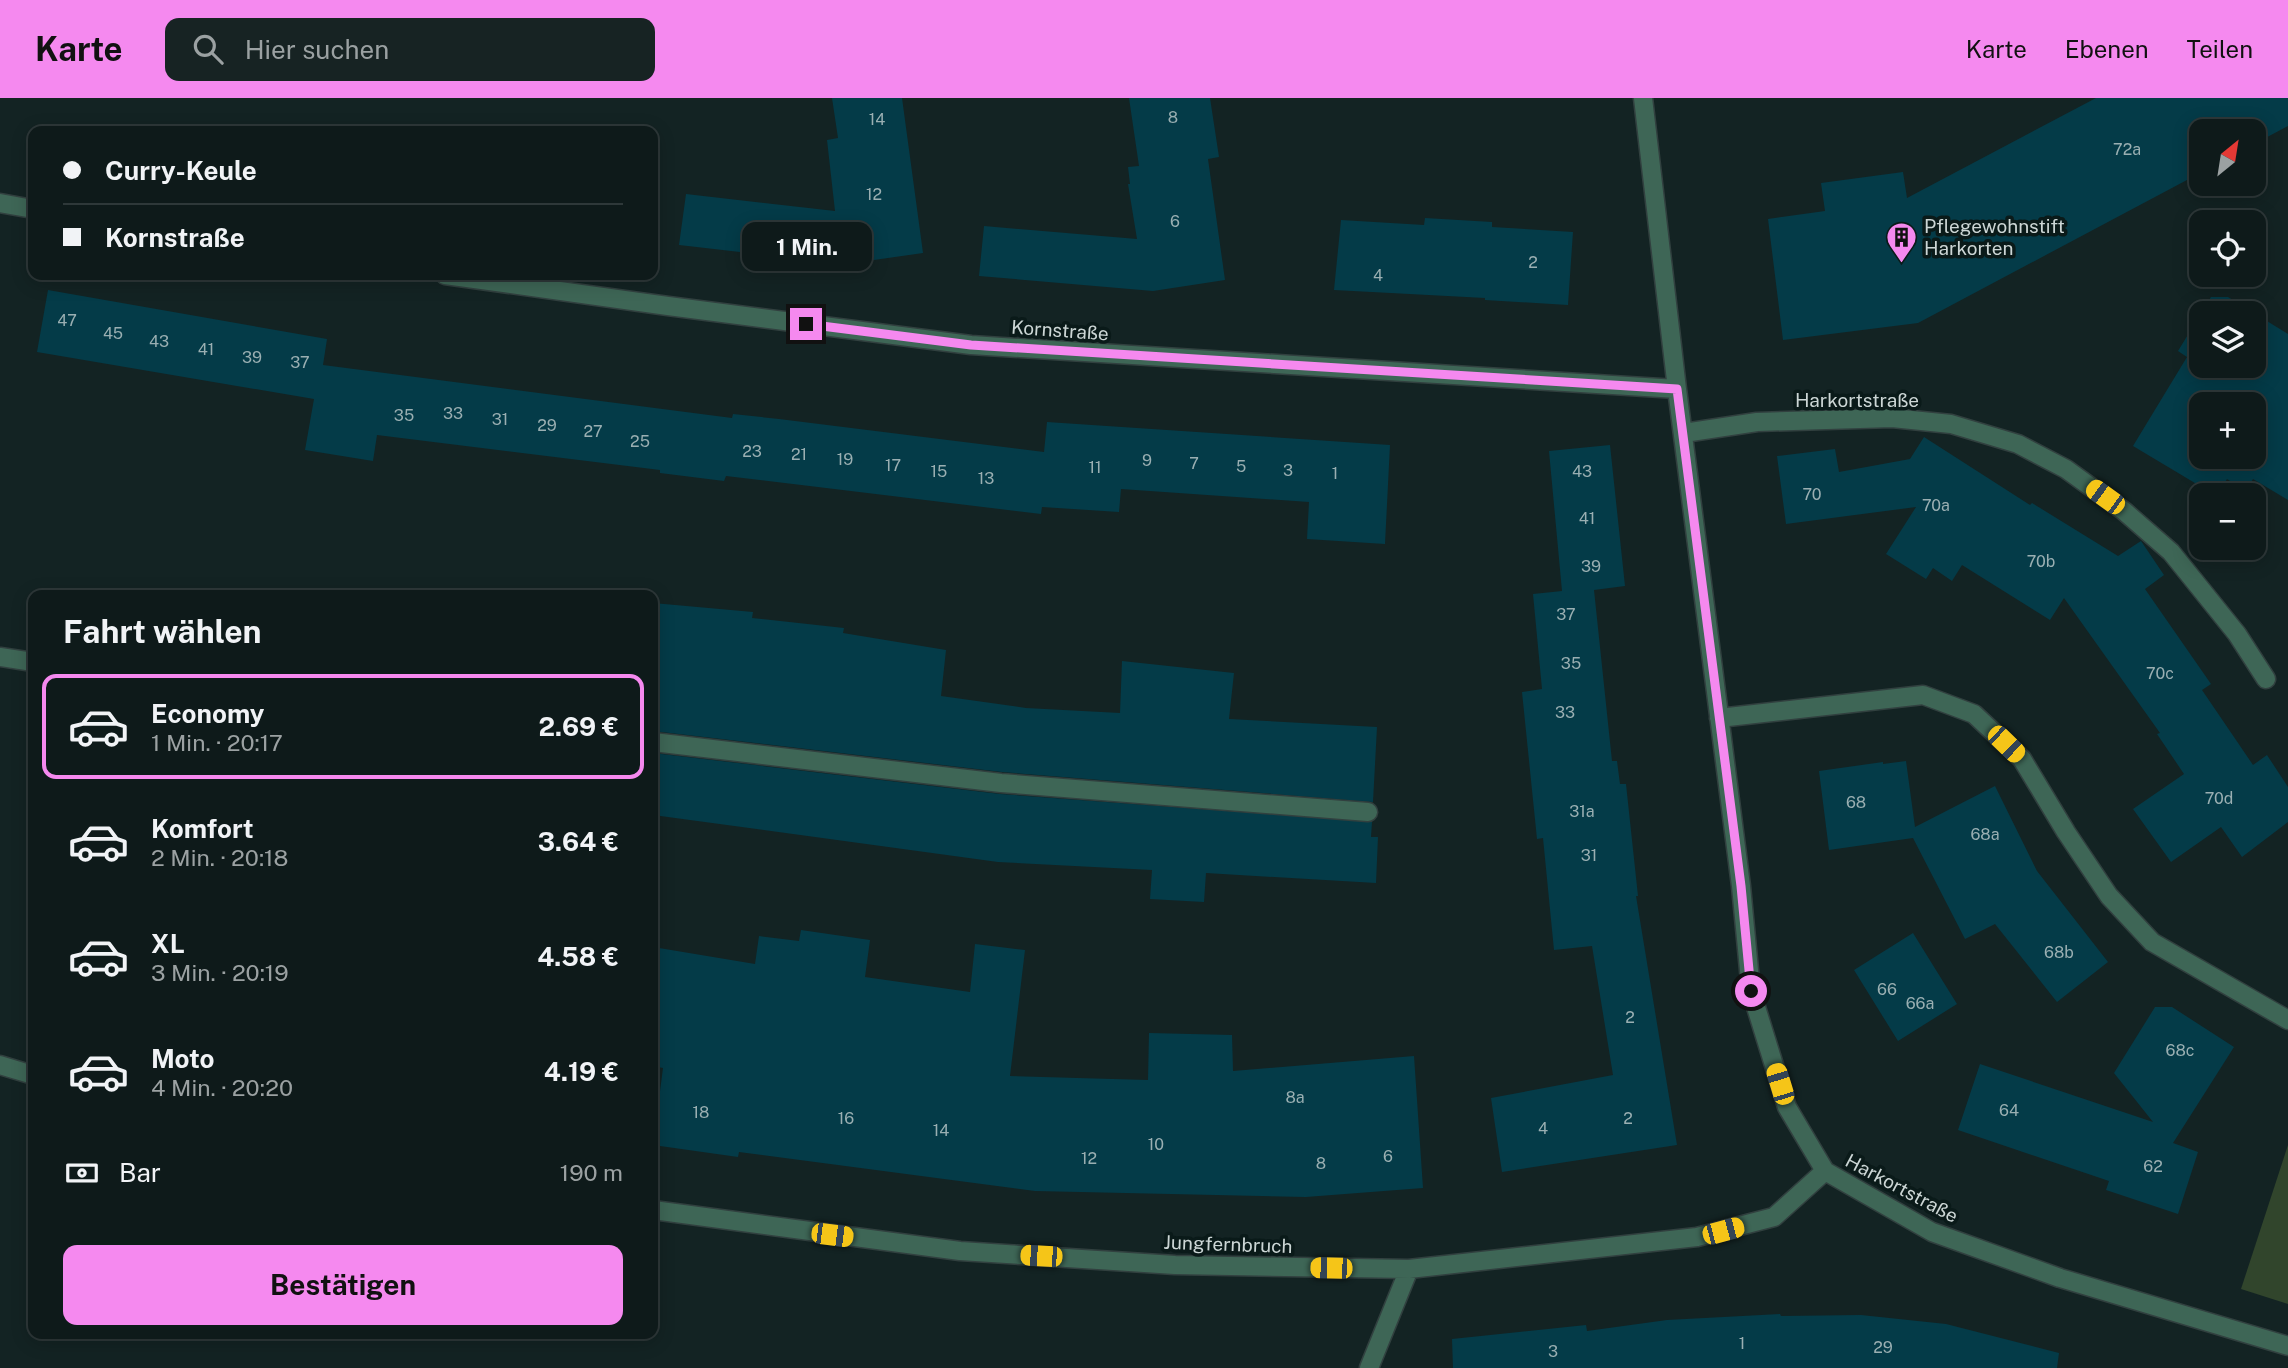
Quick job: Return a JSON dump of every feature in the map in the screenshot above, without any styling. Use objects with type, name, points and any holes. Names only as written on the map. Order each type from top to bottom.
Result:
[{"type":"street","name":"Harkortstraße","points":[[1643,98],[1677,389],[1741,886],[1751,991],[1787,1107],[1825,1171],[1932,1232],[2060,1278],[2288,1346]]},
{"type":"street","points":[[0,203],[28,208]]},
{"type":"street","name":"Kornstraße","points":[[482,280],[971,345],[1677,389]]},
{"type":"street","name":"Harkortstraße","points":[[1684,433],[1757,422],[1892,418],[1951,424],[2018,444],[2066,469],[2124,511],[2171,552],[2237,634],[2266,679]]},
{"type":"street","points":[[0,657],[28,661]]},
{"type":"street","points":[[1719,718],[1923,695],[1974,714],[2022,759],[2109,896],[2152,942],[2288,1020]]},
{"type":"street","points":[[658,743],[1001,783],[1368,812]]},
{"type":"street","points":[[0,1065],[28,1073]]},
{"type":"street","name":"Jungfernbruch","points":[[658,1211],[960,1251],[1175,1265],[1409,1269],[1697,1237],[1774,1217],[1825,1171]]},
{"type":"street","points":[[1369,1368],[1409,1269]]},
{"type":"green space","points":[[2288,1145],[2288,1304],[2241,1289]]},
{"type":"building","points":[[832,98],[902,98],[923,253],[846,264],[679,245],[686,194],[835,211],[827,140],[838,138]]},
{"type":"building","points":[[1129,98],[1210,98],[1219,157],[1208,159],[1225,280],[1153,291],[979,276],[984,226],[1137,239],[1128,184],[1128,167],[1139,166]]},
{"type":"building","name":"Pflegewohnstift Harkorten","points":[[2096,98],[2288,98],[2288,126],[2266,138],[2266,119],[2189,119],[2189,179],[1918,323],[1783,340],[1768,219],[1825,211],[1821,183],[1903,172],[1907,198]]},
{"type":"building","points":[[1425,218],[1492,222],[1492,227],[1573,232],[1568,305],[1334,290],[1341,220],[1424,225]]},
{"type":"building","points":[[48,290],[327,339],[323,365],[732,418],[733,414],[779,419],[1044,452],[1047,422],[1390,445],[1385,544],[1307,539],[1309,502],[1121,489],[1119,512],[1042,507],[1041,514],[726,476],[724,481],[660,473],[660,470],[377,435],[373,461],[305,450],[314,399],[37,352]]},
{"type":"building","points":[[2211,297],[2228,297],[2234,301],[2209,301]]},
{"type":"building","points":[[2266,320],[2288,334],[2288,500],[2266,487],[2266,483],[2253,479],[2251,483],[2233,483],[2227,479],[2225,483],[2195,483],[2133,446],[2187,357],[2178,351],[2189,333],[2189,378],[2266,378]]},
{"type":"building","points":[[1924,437],[2030,505],[2032,503],[2118,556],[2141,541],[2164,575],[2145,589],[2211,684],[2202,690],[2253,765],[2267,755],[2288,787],[2288,822],[2242,857],[2221,827],[2171,862],[2133,809],[2184,774],[2157,734],[2160,733],[2064,598],[2050,620],[1962,565],[1952,581],[1933,568],[1926,579],[1886,554],[1916,507],[1786,524],[1777,456],[1835,449],[1839,472],[1910,459]]},
{"type":"building","points":[[1610,445],[1625,586],[1594,590],[1612,761],[1617,761],[1620,784],[1626,784],[1636,896],[1677,1145],[1502,1172],[1491,1098],[1613,1075],[1592,946],[1554,950],[1543,838],[1537,839],[1522,692],[1542,689],[1533,594],[1562,591],[1549,451]]},
{"type":"building","points":[[658,603],[753,612],[752,618],[844,628],[843,633],[946,650],[941,696],[1026,708],[1120,713],[1122,661],[1234,673],[1229,719],[1377,727],[1373,802],[1002,772],[658,732]]},
{"type":"building","points":[[658,754],[1000,794],[1372,822],[1371,837],[1378,837],[1376,883],[1206,873],[1204,902],[1150,899],[1152,870],[998,862],[658,816]]},
{"type":"building","points":[[1906,761],[1915,827],[1995,786],[2037,871],[2108,962],[2057,1002],[1995,924],[1965,939],[1913,838],[1829,850],[1819,771]]},
{"type":"building","points":[[801,930],[870,940],[865,977],[970,992],[975,944],[1025,950],[1010,1076],[1148,1080],[1149,1033],[1232,1035],[1233,1071],[1414,1056],[1423,1188],[1306,1197],[1035,1191],[739,1152],[738,1157],[658,1146],[658,1106],[663,1068],[658,1067],[658,948],[755,964],[759,936],[799,941]]},
{"type":"building","points":[[1913,933],[1957,1004],[1898,1041],[1854,970]]},
{"type":"building","points":[[2155,1007],[2172,1007],[2234,1047],[2173,1143],[2198,1152],[2178,1214],[2106,1190],[2109,1181],[1958,1130],[1980,1064],[2153,1122],[2114,1073]]},
{"type":"building","points":[[1780,1314],[1861,1315],[1946,1324],[2059,1353],[2057,1368],[1453,1368],[1452,1339],[1586,1325],[1587,1331],[1667,1320]]},
{"type":"place","name":"Pflegewohnstift Harkorten","points":[[1901,264]]},
{"type":"route","points":[[806,324],[971,345],[1270,366],[1677,389],[1741,886],[1751,991]]}]
